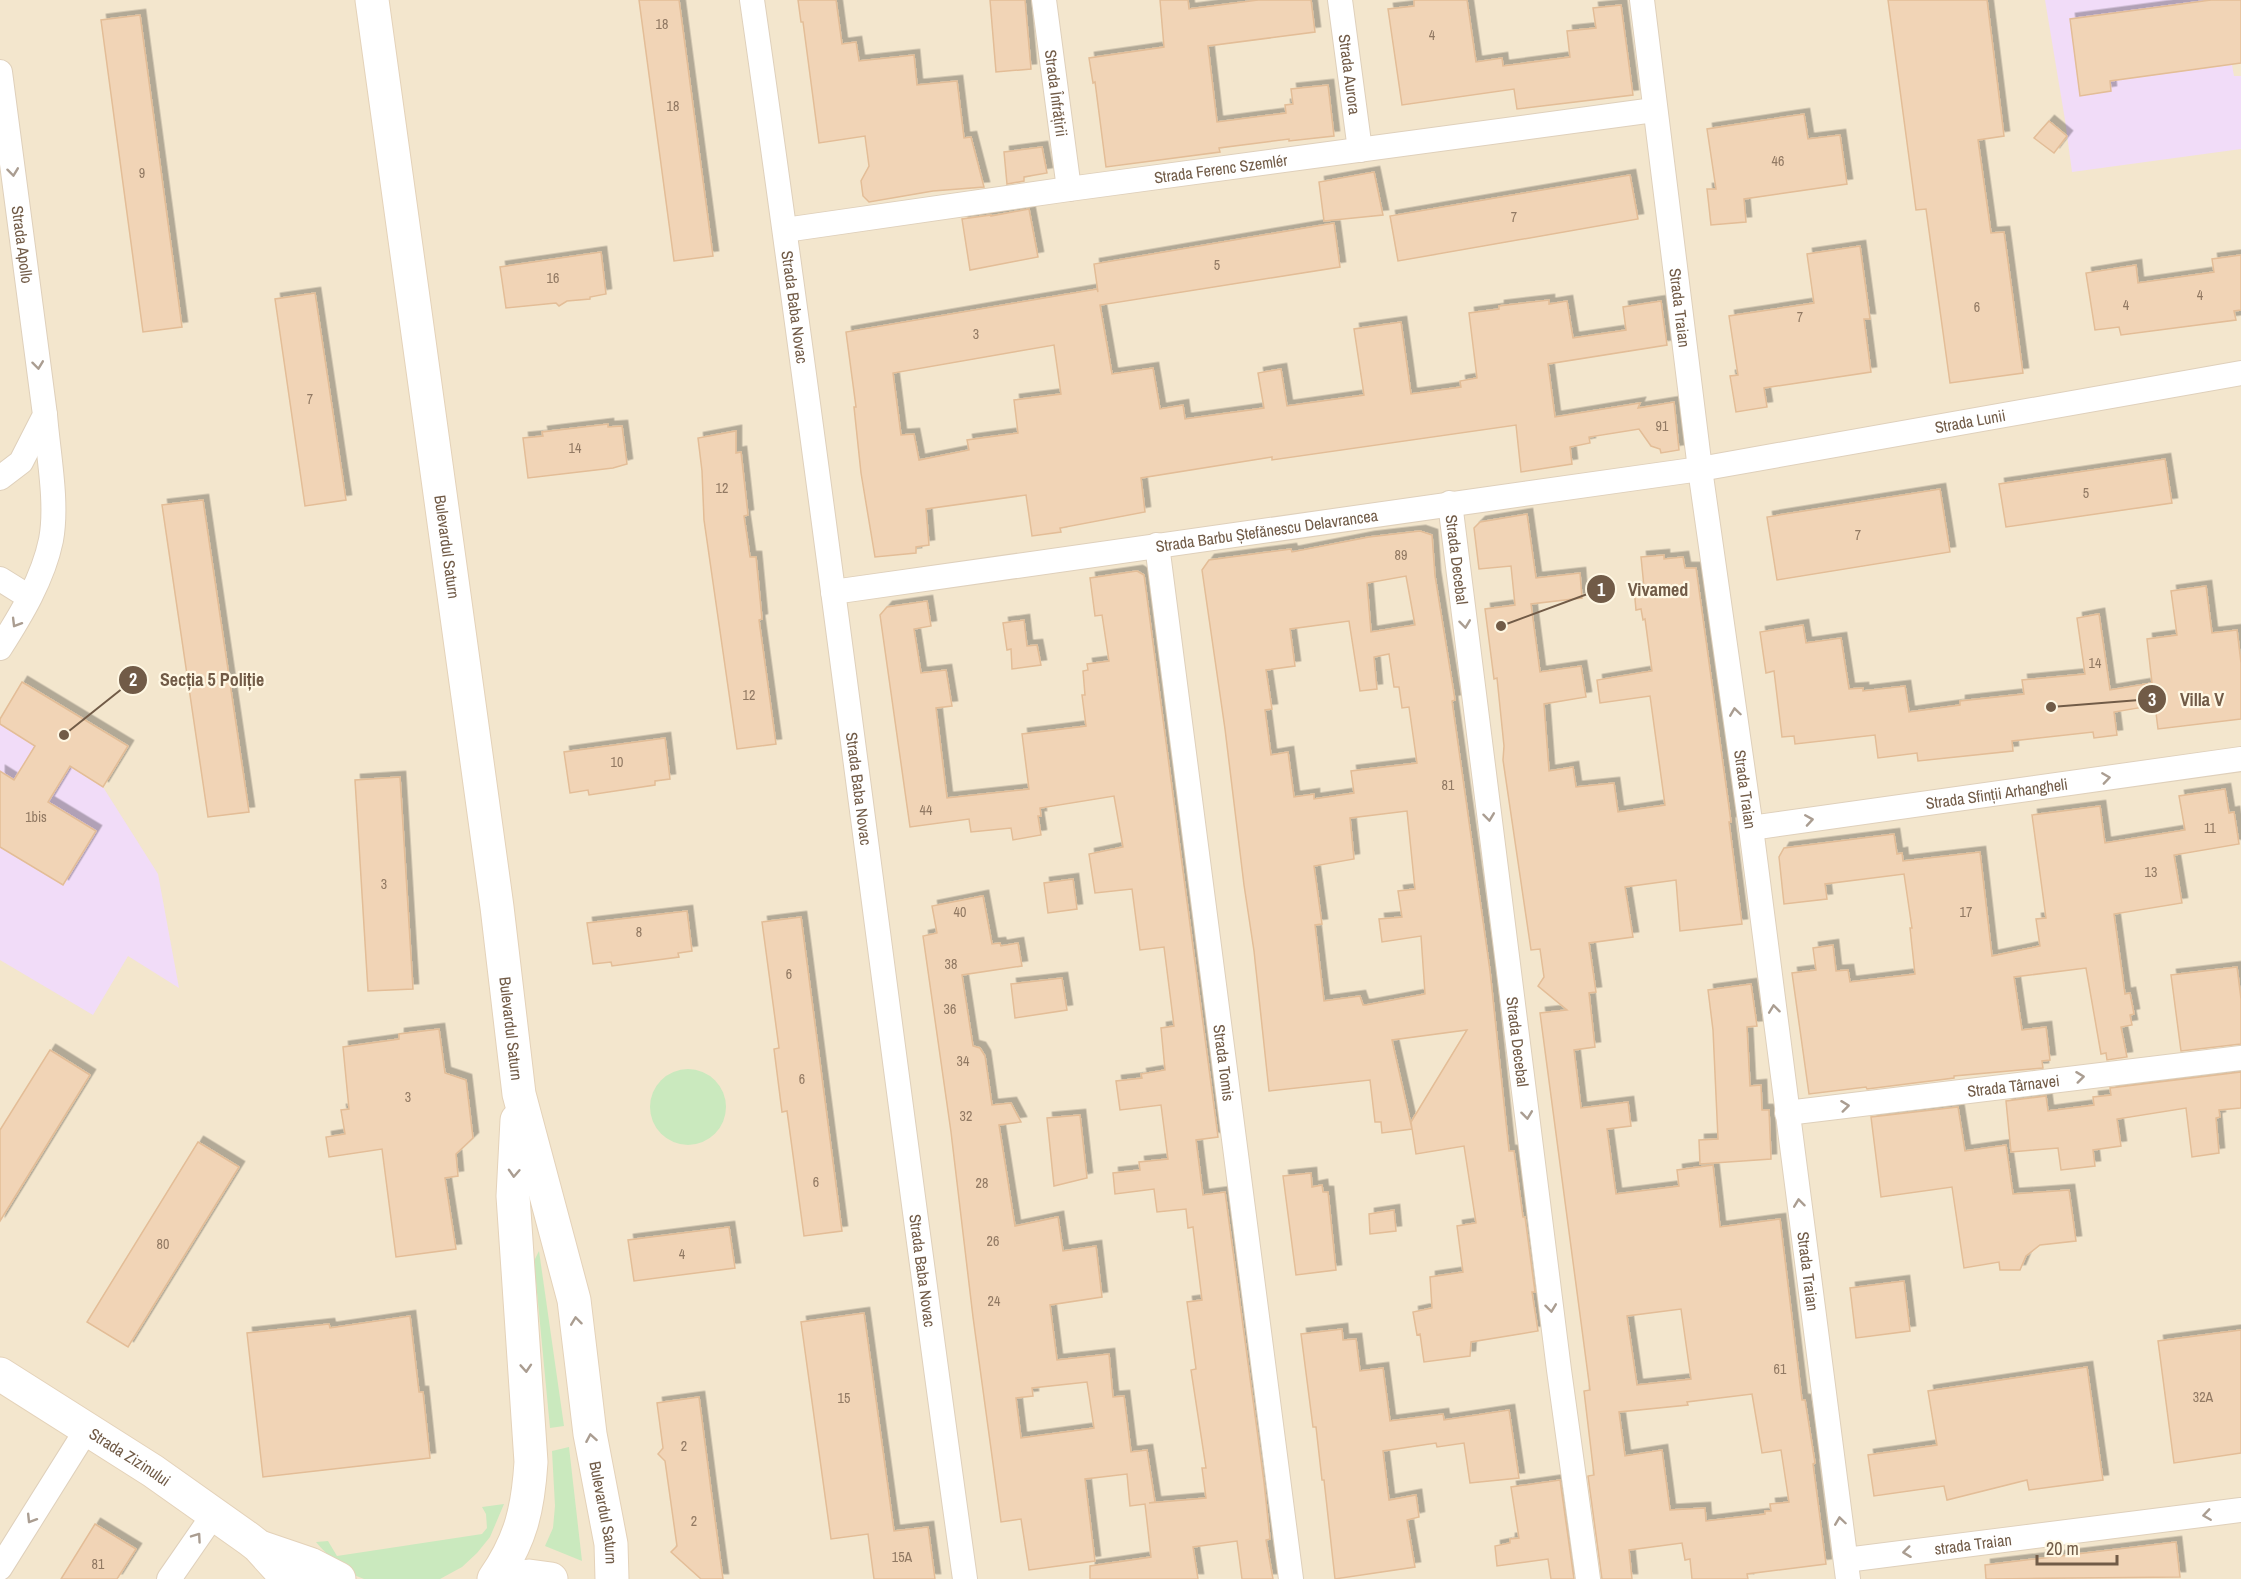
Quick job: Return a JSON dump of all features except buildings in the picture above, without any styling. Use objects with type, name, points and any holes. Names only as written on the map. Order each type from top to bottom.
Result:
[{"type":"main road","name":"Bulevardul Saturn","points":[[372,0],[497,907],[519,1094],[574,1300],[590,1434],[611,1544],[612,1579]]},
{"type":"main road","name":"Bulevardul Saturn","points":[[494,1579],[510,1555],[520,1531],[530,1486],[531,1462],[513,1196],[519,1094]]},
{"type":"main road","name":"Strada Zizinului","points":[[0,1374],[153,1471],[214,1514],[258,1546],[288,1579]]},
{"type":"main road","name":"Strada Zizinului","points":[[258,1546],[310,1564],[339,1579]]},
{"type":"main road","points":[[506,1579],[529,1576],[551,1579]]},
{"type":"street","name":"Strada Baba Novac","points":[[752,0],[785,230],[924,1288],[965,1579]]},
{"type":"street","name":"Strada Înfrățirii","points":[[1044,0],[1069,189]]},
{"type":"street","name":"Strada Aurora","points":[[1340,0],[1360,150]]},
{"type":"street","name":"Strada Traian","points":[[1642,0],[1654,110],[1751,828],[1847,1570]]},
{"type":"street","name":"Strada Apollo","points":[[0,72],[45,415],[53,496],[51,539],[39,576],[19,618],[0,648]]},
{"type":"street","name":"Strada Ferenc Szemlér","points":[[785,230],[1654,110]]},
{"type":"street","name":"Strada Lunii","points":[[1701,469],[2241,373]]},
{"type":"street","points":[[0,478],[21,462],[45,415]]},
{"type":"street","name":"Strada Barbu Ștefănescu Delavrancea","points":[[833,592],[1701,469]]},
{"type":"street","name":"Strada Decebal","points":[[1450,503],[1559,1370],[1588,1579]]},
{"type":"street","name":"Strada Tomis","points":[[1157,545],[1291,1579]]},
{"type":"street","points":[[0,579],[29,597]]},
{"type":"street","name":"Strada Sfinții Arhangheli","points":[[1751,828],[2241,759]]},
{"type":"street","name":"Strada Târnavei","points":[[1787,1113],[2241,1058]]},
{"type":"street","points":[[0,1568],[87,1429]]},
{"type":"street","name":"strada Traian","points":[[1847,1570],[2241,1510]]},
{"type":"street","points":[[169,1579],[214,1514]]},
{"type":"shaded area","points":[[0,0],[2241,0],[2241,1579],[0,1579]]},
{"type":"shaded area","points":[[2045,0],[2211,0],[2070,19],[2080,95],[2111,91],[2110,81],[2232,65],[2234,76],[2241,76],[2241,149],[2072,172]]},
{"type":"shaded area","points":[[0,724],[103,787],[158,874],[179,988],[128,956],[93,1015],[0,960]]},
{"type":"green space","points":[[688,1069],[702,1072],[715,1080],[723,1093],[726,1107],[723,1121],[715,1134],[702,1142],[688,1145],[674,1142],[661,1134],[653,1121],[650,1107],[653,1093],[661,1080],[674,1072]]},
{"type":"green space","points":[[539,1251],[564,1426],[550,1428],[534,1261]]},
{"type":"green space","points":[[569,1447],[582,1561],[545,1546],[553,1528],[555,1506],[552,1451]]},
{"type":"green space","points":[[504,1504],[490,1537],[477,1553],[462,1567],[440,1579],[364,1579],[344,1569],[316,1542],[328,1541],[337,1556],[482,1534],[487,1528],[486,1514],[482,1507]]},
{"type":"place","name":"Vivamed","points":[[1501,626]]},
{"type":"place","name":"Villa V","points":[[2051,707]]},
{"type":"place","name":"Secția 5 Poliție","points":[[64,735]]}]
